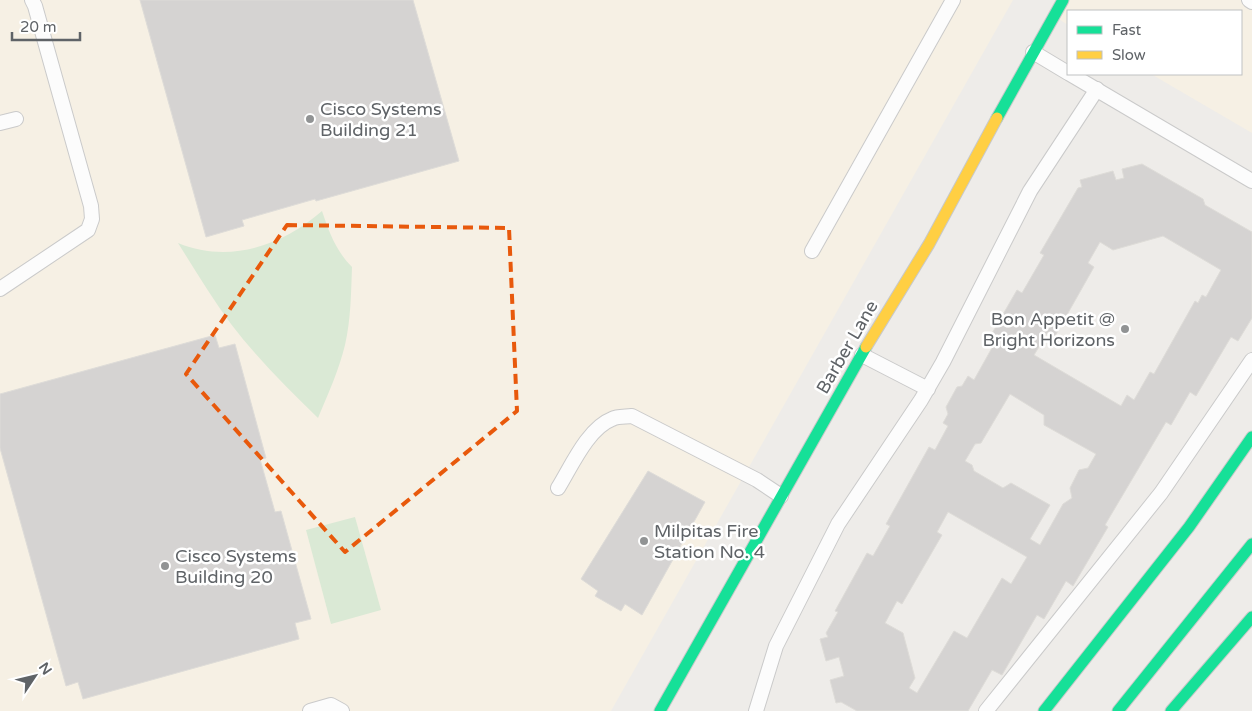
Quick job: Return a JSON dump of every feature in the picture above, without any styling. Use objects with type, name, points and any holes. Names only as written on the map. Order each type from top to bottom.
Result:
[{"type":"main road","name":"Barber Lane","points":[[660,711],[862,355],[929,244],[1063,0]]},
{"type":"main road","points":[[1044,711],[1189,527],[1252,437]]},
{"type":"main road","points":[[1118,711],[1252,544]]},
{"type":"main road","points":[[1170,711],[1252,617]]},
{"type":"lane","points":[[0,289],[88,230],[92,219],[91,206],[32,0]]},
{"type":"lane","points":[[812,251],[953,0]]},
{"type":"lane","points":[[1033,52],[1067,72]]},
{"type":"lane","points":[[1072,75],[1252,181]]},
{"type":"lane","points":[[761,709],[776,646],[838,524],[928,389],[1030,191],[1097,89]]},
{"type":"lane","points":[[0,123],[16,119]]},
{"type":"lane","points":[[862,355],[928,389]]},
{"type":"lane","points":[[986,711],[1161,493],[1252,360]]},
{"type":"lane","points":[[558,488],[584,444],[598,428],[613,418],[632,416],[757,480],[781,496]]},
{"type":"lane","points":[[310,711],[331,705],[342,711]]},
{"type":"highlighted area","points":[[287,225],[509,228],[517,411],[345,552],[186,374]]},
{"type":"shaded area","points":[[0,0],[1013,0],[611,711],[0,711]]},
{"type":"shaded area","points":[[1068,0],[1252,0],[1252,133],[1153,75],[1242,75],[1242,10],[1067,10],[1067,24],[1057,18]]},
{"type":"green space","points":[[322,211],[337,248],[352,267],[350,316],[343,354],[318,418],[241,337],[217,304],[178,243],[216,252],[254,248],[290,234]]},
{"type":"green space","points":[[355,517],[381,610],[331,624],[306,530]]},
{"type":"building","name":"Cisco Systems Building 21","points":[[140,0],[413,0],[459,161],[242,220],[244,226],[206,237]]},
{"type":"building","points":[[1142,164],[1203,199],[1205,205],[1252,232],[1252,318],[1238,341],[1231,337],[1196,396],[1190,392],[1171,425],[1166,422],[1105,525],[1108,527],[1073,586],[1066,581],[1044,619],[1037,615],[1002,675],[992,670],[968,711],[857,711],[841,702],[836,703],[830,680],[844,676],[839,657],[826,661],[820,639],[828,637],[826,633],[838,612],[835,611],[867,553],[873,556],[890,526],[886,524],[929,447],[935,450],[948,426],[943,423],[948,414],[946,407],[957,387],[962,386],[968,376],[974,380],[993,346],[987,342],[1017,290],[1022,293],[1044,255],[1040,253],[1078,188],[1082,187],[1080,180],[1113,171],[1116,180],[1124,178],[1122,169]],"holes":[[[1163,236],[1221,270],[1206,297],[1202,295],[1198,303],[1195,301],[1154,374],[1150,372],[1134,400],[1127,395],[1121,406],[1034,355],[1048,332],[1055,336],[1094,267],[1088,263],[1100,242],[1113,250]],[[1010,394],[1044,415],[1044,425],[1096,454],[1088,468],[1079,470],[1070,488],[1072,498],[1063,504],[1040,545],[1030,539],[1050,505],[1011,483],[1003,488],[974,471],[972,465],[965,461],[975,444],[981,443]],[[948,512],[1027,557],[1011,584],[1002,578],[967,638],[954,631],[917,693],[909,688],[915,678],[903,633],[885,623],[897,601],[902,604],[942,535],[937,532]]]},
{"type":"building","name":"Cisco Systems Building 20","points":[[215,335],[219,348],[235,344],[266,458],[260,459],[275,512],[281,511],[311,619],[295,623],[299,639],[83,699],[78,682],[66,686],[0,448],[0,394]]},
{"type":"building","name":"Milpitas Fire Station No. 4","points":[[648,471],[705,502],[642,615],[625,604],[621,611],[595,596],[598,591],[581,579]]},
{"type":"traffic: fast","points":[[997,118],[1063,0]]},
{"type":"traffic: fast","points":[[660,711],[866,347]]},
{"type":"traffic: fast","points":[[1044,711],[1189,527],[1252,437]]},
{"type":"traffic: fast","points":[[1118,711],[1252,544]]},
{"type":"traffic: fast","points":[[1171,711],[1252,617]]},
{"type":"traffic: slow","points":[[866,347],[929,244],[997,118]]},
{"type":"place","name":"Cisco Systems Building 21","points":[[310,119]]},
{"type":"place","name":"Bon Appetit @ Bright Horizons","points":[[1125,329]]},
{"type":"place","name":"Milpitas Fire Station No. 4","points":[[644,541]]},
{"type":"place","name":"Cisco Systems Building 20","points":[[165,566]]}]
